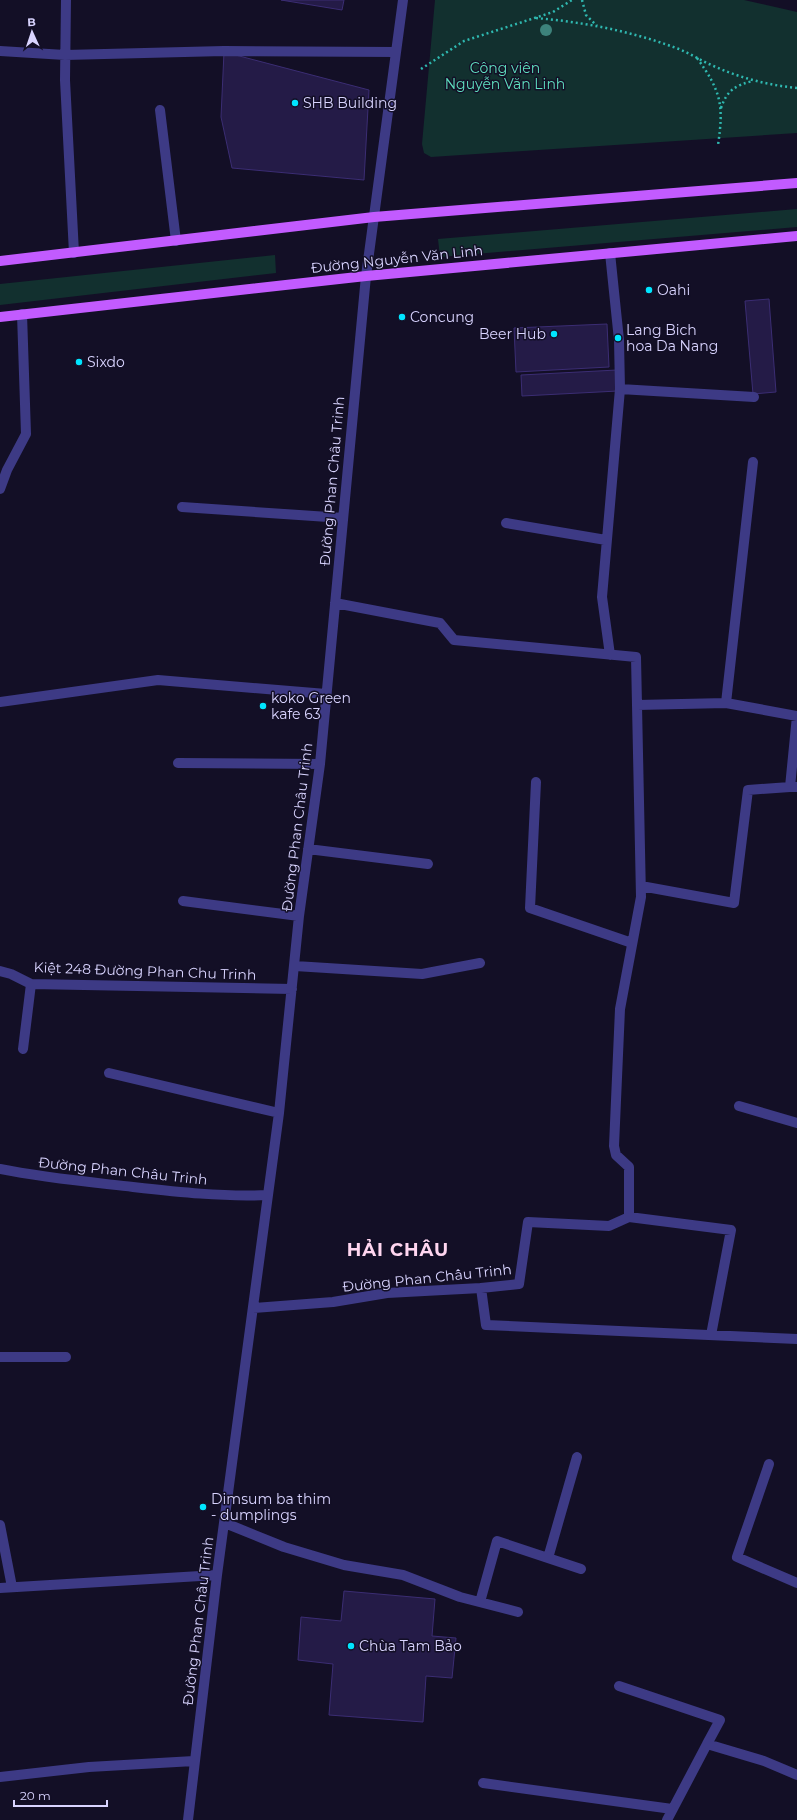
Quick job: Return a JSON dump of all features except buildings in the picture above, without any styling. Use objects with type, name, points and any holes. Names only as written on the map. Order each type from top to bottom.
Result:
[{"type":"main road","points":[[0,261],[74,254],[374,217],[797,184]]},
{"type":"main road","name":"Đường Nguyễn Văn Linh","points":[[0,317],[366,276],[797,236]]},
{"type":"street","points":[[66,0],[65,55],[74,254]]},
{"type":"street","name":"Đường Phan Châu Trinh","points":[[188,1820],[217,1575],[278,1113],[295,966],[299,916],[320,764],[366,276],[403,0]]},
{"type":"street","points":[[0,51],[65,55],[224,51],[396,52]]},
{"type":"street","points":[[160,110],[176,241]]},
{"type":"street","points":[[610,253],[619,340],[620,389],[602,597],[610,655]]},
{"type":"street","points":[[0,489],[7,470],[26,434],[22,314]]},
{"type":"street","points":[[620,389],[754,397]]},
{"type":"street","points":[[726,703],[753,462]]},
{"type":"street","points":[[182,507],[343,518]]},
{"type":"street","points":[[506,523],[606,540]]},
{"type":"street","points":[[335,603],[440,623],[454,640],[636,657],[641,897],[620,1009],[614,1146],[616,1156],[628,1167],[629,1217],[730,1230],[711,1335]]},
{"type":"street","points":[[0,702],[158,680],[326,694]]},
{"type":"street","points":[[637,704],[726,703],[797,716],[794,787],[748,790],[734,903],[641,886]]},
{"type":"street","points":[[178,763],[320,764]]},
{"type":"street","points":[[536,782],[530,908],[632,943]]},
{"type":"street","points":[[308,849],[428,864]]},
{"type":"street","points":[[183,901],[299,916]]},
{"type":"street","points":[[295,966],[422,974],[480,963]]},
{"type":"street","name":"Kiệt 248 Đường Phan Chu Trinh","points":[[0,972],[11,974],[31,984],[292,989]]},
{"type":"street","points":[[23,1049],[31,984]]},
{"type":"street","points":[[109,1073],[278,1113]]},
{"type":"street","points":[[739,1106],[797,1123]]},
{"type":"street","name":"Đường Phan Châu Trinh","points":[[0,1169],[31,1175],[174,1191],[216,1195],[267,1195]]},
{"type":"street","name":"Đường Phan Châu Trinh","points":[[253,1308],[332,1302],[387,1293],[481,1288],[519,1284],[528,1222],[609,1226],[629,1217]]},
{"type":"street","points":[[481,1288],[486,1325],[797,1339]]},
{"type":"street","points":[[0,1356],[66,1357]]},
{"type":"street","points":[[548,1558],[577,1458]]},
{"type":"street","points":[[769,1464],[737,1557],[797,1583]]},
{"type":"street","points":[[225,1523],[284,1547],[344,1565],[403,1575],[460,1597],[518,1612]]},
{"type":"street","points":[[0,1525],[12,1587]]},
{"type":"street","points":[[480,1602],[497,1541],[581,1569]]},
{"type":"street","points":[[0,1588],[217,1575]]},
{"type":"street","points":[[618,1686],[720,1720],[672,1808],[667,1820]]},
{"type":"street","points":[[707,1744],[764,1761],[797,1775]]},
{"type":"street","points":[[0,1777],[89,1767],[194,1761]]},
{"type":"street","points":[[483,1783],[672,1808]]},
{"type":"path","points":[[421,69],[464,41],[536,18],[561,8],[572,0]]},
{"type":"path","points":[[582,0],[586,15],[598,27]]},
{"type":"path","points":[[536,18],[598,27],[652,40],[695,56],[708,64],[754,81],[797,88]]},
{"type":"path","points":[[695,56],[714,82],[721,108]]},
{"type":"path","points":[[718,145],[721,108],[725,96],[731,89],[740,84],[754,81]]},
{"type":"green space","name":"Công viên Nguyễn Văn Linh","points":[[435,0],[744,0],[797,12],[797,133],[431,157],[424,153],[422,144]]},
{"type":"green space","points":[[797,209],[797,227],[440,257],[438,239]]},
{"type":"green space","points":[[275,255],[276,273],[0,305],[0,284]]},
{"type":"place","name":"SHB Building","points":[[295,103]]},
{"type":"place","name":"Oahi","points":[[649,290]]},
{"type":"place","name":"Concung","points":[[402,317]]},
{"type":"place","name":"Beer Hub","points":[[554,334]]},
{"type":"place","name":"Lang Bich hoa Da Nang","points":[[618,338]]},
{"type":"place","name":"Sixdo","points":[[79,362]]},
{"type":"place","name":"koko Green kafe 63","points":[[263,706]]},
{"type":"place","name":"Dimsum ba thim - dumplings","points":[[203,1507]]},
{"type":"place","name":"Chùa Tam Bảo","points":[[351,1646]]},
{"type":"district","name":"HẢI CHÂU","points":[[398,1250]]}]
